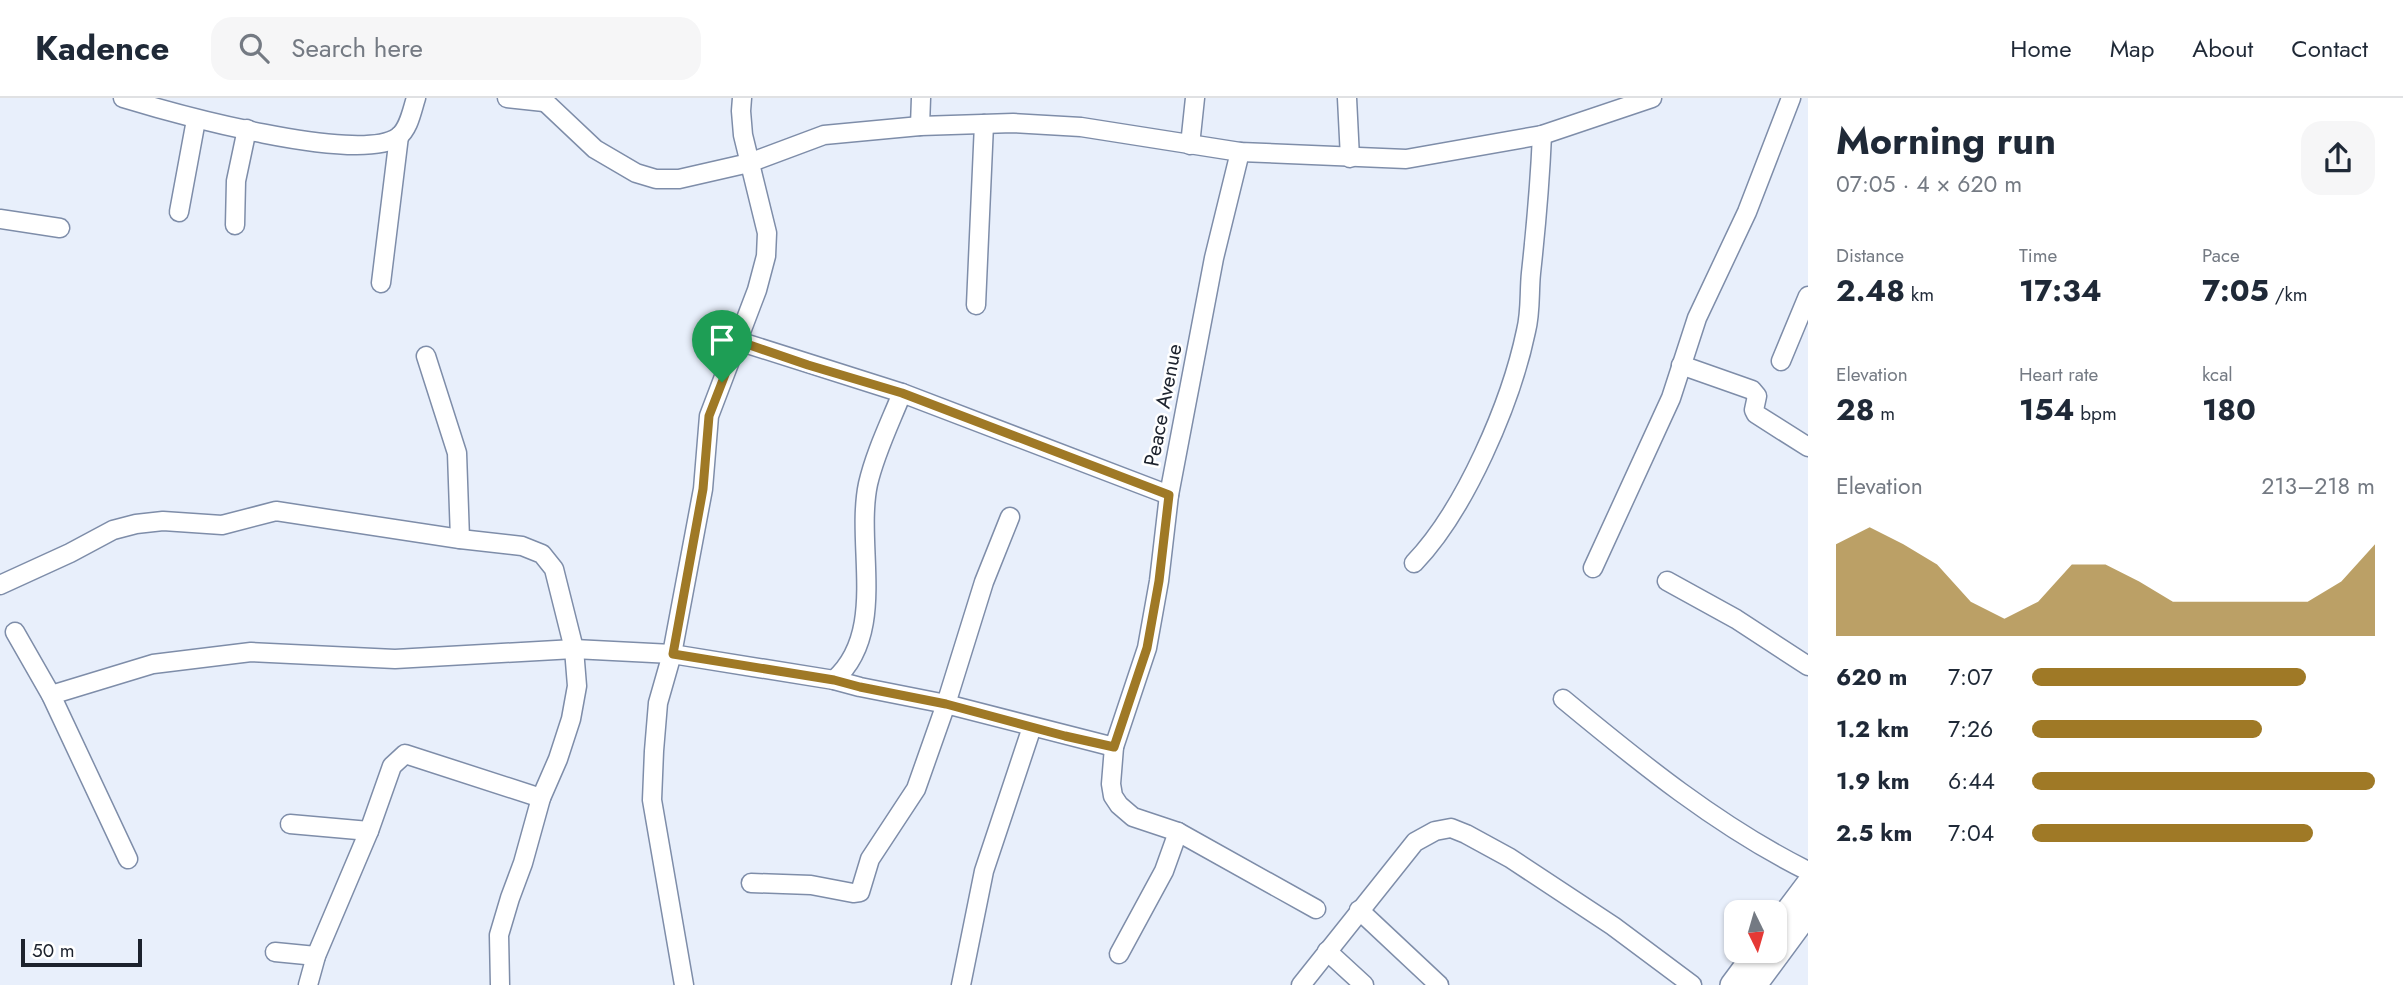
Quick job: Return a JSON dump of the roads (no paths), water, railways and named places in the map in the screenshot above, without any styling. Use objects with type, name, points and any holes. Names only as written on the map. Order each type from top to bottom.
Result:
[{"type":"street","points":[[123,98],[196,120],[328,144],[382,144],[399,136]]},
{"type":"street","points":[[381,283],[399,136],[409,121],[416,98]]},
{"type":"street","points":[[507,98],[543,100],[595,149],[636,173],[656,179],[679,178],[749,163],[824,135],[920,126],[984,124],[1081,127],[1240,152],[1406,159],[1542,135],[1652,98]]},
{"type":"street","points":[[684,985],[652,800],[658,703],[673,654],[703,489],[709,416],[757,290],[766,256],[767,233],[743,135],[743,98]]},
{"type":"street","points":[[920,126],[921,98]]},
{"type":"street","points":[[1190,145],[1195,98]]},
{"type":"street","points":[[1347,98],[1350,158]]},
{"type":"street","points":[[1593,568],[1671,398],[1697,318],[1747,212],[1791,98]]},
{"type":"street","points":[[179,212],[196,120]]},
{"type":"street","points":[[976,305],[984,124]]},
{"type":"street","points":[[235,225],[236,181],[247,129]]},
{"type":"street","points":[[1414,563],[1430,547],[1463,497],[1501,410],[1517,365],[1527,329],[1539,202],[1542,135]]},
{"type":"street","name":"Peace Avenue","points":[[1240,152],[1214,258],[1169,495],[1159,581],[1147,648],[1114,747],[1111,784],[1113,796],[1119,806],[1133,817],[1178,832],[1316,909]]},
{"type":"street","points":[[0,219],[60,228]]},
{"type":"street","points":[[1781,361],[1808,296]]},
{"type":"street","points":[[738,341],[902,393],[1169,495]]},
{"type":"street","points":[[426,356],[457,453],[460,539]]},
{"type":"street","points":[[1681,365],[1752,390],[1757,396],[1754,410],[1756,414],[1808,447]]},
{"type":"street","points":[[834,680],[849,667],[858,643],[866,609],[864,515],[868,485],[902,393]]},
{"type":"street","points":[[0,585],[113,530],[163,521],[222,525],[244,521],[263,513],[289,511],[460,539],[522,546],[542,554],[554,569],[574,649],[577,686],[572,719],[541,798],[499,935],[500,985]]},
{"type":"street","points":[[751,883],[811,885],[842,892],[860,892],[870,859],[916,789],[984,582],[1010,517]]},
{"type":"street","points":[[1667,581],[1736,619],[1808,666]]},
{"type":"street","points":[[15,632],[51,695],[128,859]]},
{"type":"street","points":[[51,695],[153,664],[251,652],[395,659],[574,649],[673,654],[834,680],[946,704],[1114,747]]},
{"type":"street","points":[[1563,699],[1620,746],[1695,801],[1769,852],[1808,871]]},
{"type":"street","points":[[961,985],[984,871],[1032,727]]},
{"type":"street","points":[[308,985],[316,956],[369,831],[391,766],[405,754],[541,798]]},
{"type":"street","points":[[290,824],[369,831]]},
{"type":"street","points":[[1301,985],[1415,842],[1435,831],[1451,828],[1510,858],[1613,926],[1692,985]]},
{"type":"street","points":[[1119,954],[1164,871],[1178,832]]},
{"type":"street","points":[[1787,912],[1808,884]]},
{"type":"street","points":[[1359,910],[1439,985]]},
{"type":"street","points":[[1755,985],[1808,913]]},
{"type":"street","points":[[1327,951],[1364,985]]},
{"type":"street","points":[[275,952],[316,956]]},
{"type":"street","points":[[1732,985],[1748,963]]}]
